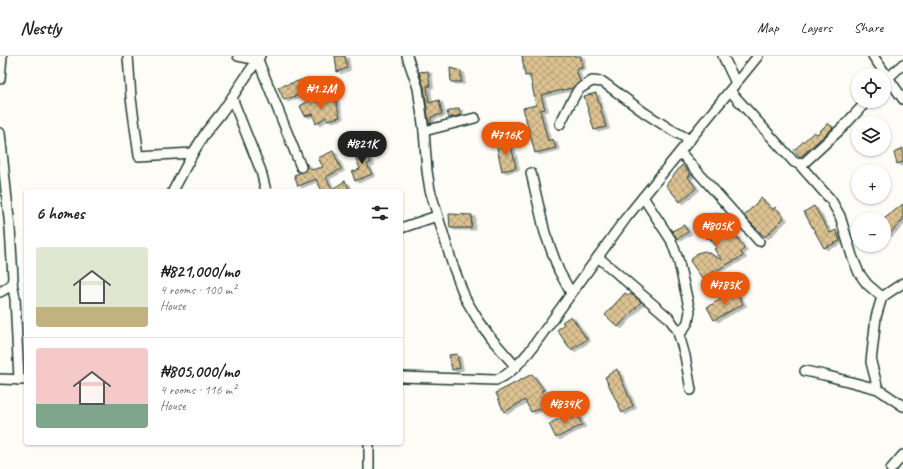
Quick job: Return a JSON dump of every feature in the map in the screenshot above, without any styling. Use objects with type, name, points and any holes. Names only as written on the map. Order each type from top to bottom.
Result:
[{"type":"street","points":[[0,79],[2,56]]},
{"type":"street","points":[[128,56],[131,98],[139,156],[193,153]]},
{"type":"street","points":[[238,56],[259,58]]},
{"type":"street","points":[[407,56],[418,88],[424,131],[426,171],[437,216],[452,263],[466,298],[490,337],[516,367]]},
{"type":"street","points":[[723,56],[736,83]]},
{"type":"street","points":[[403,377],[496,380],[516,367],[529,352],[626,218],[758,56]]},
{"type":"street","points":[[873,56],[880,68]]},
{"type":"street","points":[[175,189],[193,153],[206,132],[232,98],[259,58]]},
{"type":"street","points":[[259,58],[301,167]]},
{"type":"street","points":[[891,75],[903,64]]},
{"type":"street","points":[[560,124],[578,90],[592,81],[603,82],[645,113],[690,140]]},
{"type":"street","points":[[891,85],[903,98]]},
{"type":"street","points":[[730,90],[794,162],[799,164],[831,200],[840,216],[852,256],[859,273],[867,284],[882,298]]},
{"type":"street","points":[[232,98],[261,172],[265,189]]},
{"type":"street","points":[[799,164],[805,162],[844,127],[861,108]]},
{"type":"street","points":[[424,131],[475,118]]},
{"type":"street","points":[[0,134],[10,228],[12,284],[15,298],[23,380],[0,380]]},
{"type":"street","points":[[680,152],[759,241]]},
{"type":"street","points":[[531,173],[547,240],[559,271],[571,293]]},
{"type":"street","points":[[643,197],[671,240],[681,271],[690,311],[688,322],[679,336]]},
{"type":"street","points":[[403,227],[437,216]]},
{"type":"street","points":[[598,258],[669,318],[678,331],[691,390]]},
{"type":"street","points":[[878,389],[871,362],[876,317],[882,298],[903,283]]},
{"type":"street","points":[[0,292],[10,287],[12,284]]},
{"type":"street","points":[[805,371],[878,389],[903,406]]},
{"type":"street","points":[[368,469],[369,445]]},
{"type":"street","points":[[891,469],[903,455]]},
{"type":"building","points":[[335,56],[345,56],[347,68],[337,72]]},
{"type":"building","points":[[522,56],[581,56],[582,68],[576,69],[580,82],[572,88],[541,95],[545,109],[540,110],[548,141],[553,139],[556,148],[535,153],[523,108],[536,105],[530,75],[525,76]]},
{"type":"building","points":[[450,68],[461,71],[461,82],[451,82]]},
{"type":"building","points":[[428,71],[430,86],[427,86],[429,103],[439,100],[442,114],[431,117],[431,123],[429,124],[424,87],[419,72]]},
{"type":"building","points":[[302,80],[307,92],[284,100],[278,87]]},
{"type":"building","points":[[596,93],[606,127],[594,130],[584,96]]},
{"type":"building","points":[[314,98],[316,102],[335,98],[340,117],[328,120],[326,117],[316,124],[313,114],[305,116],[300,106]]},
{"type":"building","points":[[459,108],[461,115],[449,118],[447,112]]},
{"type":"building","points":[[828,123],[833,128],[800,157],[794,150],[814,132],[817,134]]},
{"type":"building","points":[[510,140],[516,168],[502,171],[496,143]]},
{"type":"building","points":[[903,148],[903,162],[897,164],[894,153]]},
{"type":"building","points":[[365,149],[371,163],[367,164],[372,174],[355,181],[352,172],[360,169],[353,151]]},
{"type":"building","points":[[333,151],[341,169],[326,177],[332,189],[321,189],[316,179],[298,186],[294,175],[305,171],[307,167],[306,163],[311,170],[323,167],[318,158]]},
{"type":"building","points":[[682,165],[691,175],[688,177],[696,188],[680,202],[666,185]]},
{"type":"building","points":[[345,181],[350,189],[332,189]]},
{"type":"building","points":[[761,198],[773,210],[775,207],[784,218],[765,237],[744,216]]},
{"type":"building","points":[[903,204],[903,220],[891,232],[891,213]]},
{"type":"building","points":[[814,206],[830,233],[836,230],[840,241],[824,248],[804,212]]},
{"type":"building","points":[[717,212],[726,224],[723,226],[731,238],[736,235],[744,249],[741,252],[743,256],[702,278],[690,261],[697,253],[705,251],[722,260],[714,249],[717,248],[709,237],[707,239],[698,227],[703,223],[700,219],[707,214],[709,218]]},
{"type":"building","points":[[449,214],[472,215],[471,228],[450,228]]},
{"type":"building","points":[[684,225],[688,232],[677,239],[672,231]]},
{"type":"building","points":[[736,291],[743,304],[714,320],[707,307]]},
{"type":"building","points":[[625,293],[628,295],[633,295],[641,302],[618,327],[605,315]]},
{"type":"building","points":[[571,316],[587,339],[571,350],[557,330],[564,324],[562,322]]},
{"type":"building","points":[[457,354],[460,368],[452,370],[449,355]]},
{"type":"building","points":[[617,369],[633,406],[622,413],[605,377]]},
{"type":"building","points":[[532,374],[544,390],[541,391],[549,406],[531,412],[525,400],[504,412],[496,393]]},
{"type":"building","points":[[570,413],[573,418],[578,415],[582,425],[556,438],[549,424]]}]
